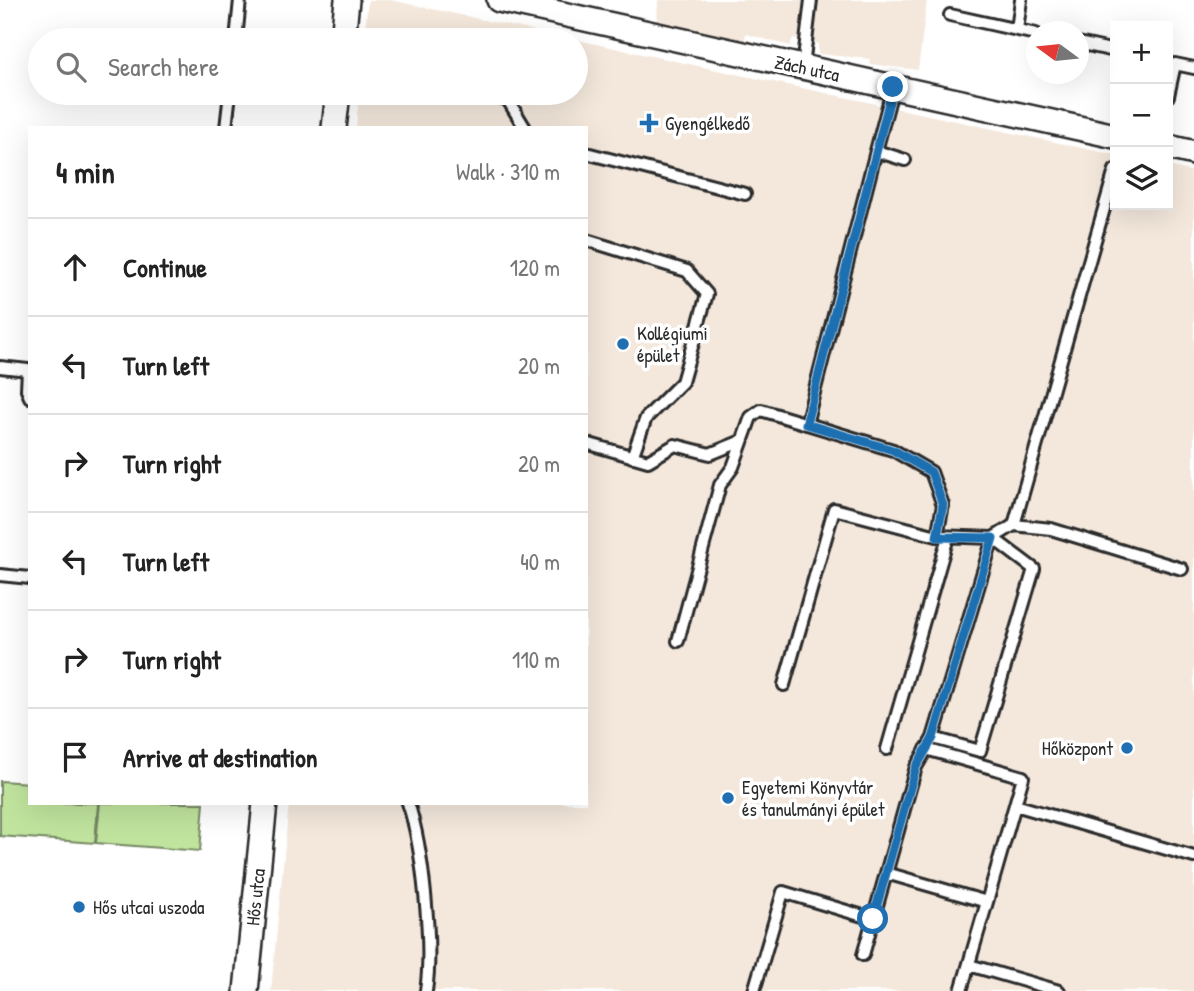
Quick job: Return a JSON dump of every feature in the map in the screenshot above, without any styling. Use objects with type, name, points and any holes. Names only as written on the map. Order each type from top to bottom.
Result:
[{"type":"street","points":[[344,28],[347,0]]},
{"type":"street","name":"Zách utca","points":[[499,0],[1110,135]]},
{"type":"street","points":[[334,126],[337,105]]},
{"type":"street","points":[[1173,148],[1194,153]]},
{"type":"street","name":"Hős utca","points":[[246,991],[265,805]]},
{"type":"lane","points":[[237,28],[240,0]]},
{"type":"lane","points":[[803,67],[811,0]]},
{"type":"lane","points":[[1017,30],[1021,0]]},
{"type":"lane","points":[[950,15],[1026,32]]},
{"type":"lane","points":[[1089,45],[1110,50]]},
{"type":"lane","points":[[1173,63],[1194,68]]},
{"type":"lane","points":[[806,424],[893,87]]},
{"type":"lane","points":[[226,126],[229,105]]},
{"type":"lane","points":[[511,105],[524,126]]},
{"type":"lane","points":[[876,151],[905,160]]},
{"type":"lane","points":[[588,154],[745,194]]},
{"type":"lane","points":[[1014,525],[1110,188]]},
{"type":"lane","points":[[588,241],[687,271],[706,294],[682,382],[646,418],[632,457]]},
{"type":"lane","points":[[0,367],[28,370],[28,392]]},
{"type":"lane","points":[[818,377],[831,382]]},
{"type":"lane","points":[[678,641],[720,485],[733,467],[751,417],[761,410],[893,450],[931,472],[943,505],[943,537],[887,749]]},
{"type":"lane","points":[[588,444],[648,461],[675,445],[710,454],[742,441]]},
{"type":"lane","points":[[785,685],[834,509],[943,537],[993,538],[1014,525],[1051,529],[1182,569]]},
{"type":"lane","points":[[933,738],[980,751],[1034,569],[993,538]]},
{"type":"lane","points":[[863,955],[916,767],[933,738],[993,538]]},
{"type":"lane","points":[[0,575],[28,578]]},
{"type":"lane","points":[[926,749],[1023,777],[961,991]]},
{"type":"lane","points":[[408,805],[425,904],[430,967],[426,991]]},
{"type":"lane","points":[[1015,805],[1194,857]]},
{"type":"lane","points":[[886,873],[986,902]]},
{"type":"lane","points":[[754,991],[783,892],[873,919]]},
{"type":"lane","points":[[969,965],[1059,991]]},
{"type":"shaded area","points":[[368,0],[390,0],[521,28],[365,28]]},
{"type":"shaded area","points":[[658,0],[927,0],[918,70],[870,64],[870,59],[818,54],[818,44],[793,38],[790,46],[746,34],[744,41],[657,21]]},
{"type":"shaded area","points":[[588,42],[1110,154],[1110,210],[1173,210],[1173,167],[1194,172],[1194,991],[271,991],[289,805],[588,805],[588,126],[356,126],[358,105],[588,105]]},
{"type":"green space","points":[[0,781],[28,783],[28,805],[98,805],[95,843],[0,836]]},
{"type":"green space","points":[[100,805],[204,805],[200,851],[96,843]]},
{"type":"place","name":"Gyengélkedő","points":[[649,123]]},
{"type":"place","name":"Kollégiumi épület","points":[[623,344]]},
{"type":"place","name":"Hőközpont","points":[[1127,748]]},
{"type":"place","name":"Egyetemi Könyvtár és tanulmányi épület","points":[[728,798]]},
{"type":"place","name":"Hős utcai uszoda","points":[[79,907]]},
{"type":"route","points":[[873,919],[916,767],[933,738],[993,538],[937,537],[943,505],[931,472],[893,450],[806,424],[893,87]]}]
